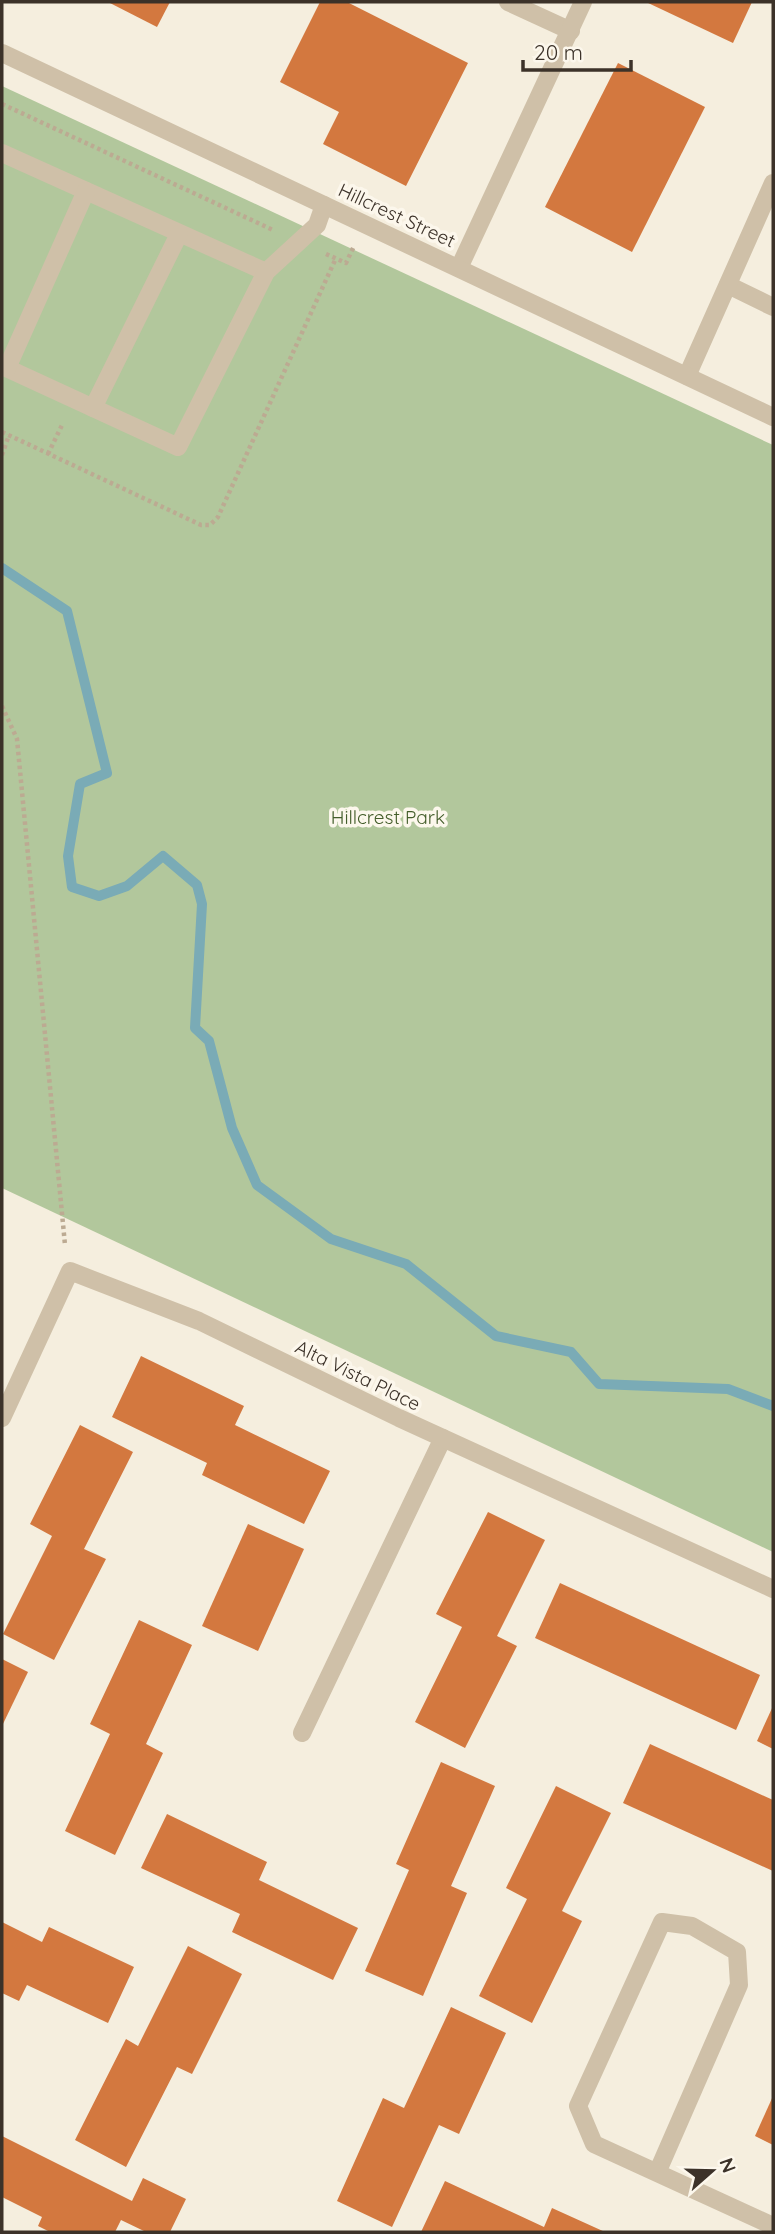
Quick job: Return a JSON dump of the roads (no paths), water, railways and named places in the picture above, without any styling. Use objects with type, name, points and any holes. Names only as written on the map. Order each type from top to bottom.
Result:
[{"type":"street","points":[[508,2],[571,31]]},
{"type":"street","points":[[459,268],[583,2]]},
{"type":"street","name":"Hillcrest Street","points":[[2,53],[773,417]]},
{"type":"street","points":[[2,153],[266,272]]},
{"type":"street","points":[[687,376],[773,183]]},
{"type":"street","points":[[86,191],[5,367],[178,447],[266,272],[317,225],[324,205]]},
{"type":"street","points":[[93,408],[179,233]]},
{"type":"street","points":[[728,285],[773,307]]},
{"type":"street","name":"Alta Vista Place","points":[[2,1418],[70,1271],[199,1321],[443,1438],[773,1589]]},
{"type":"street","points":[[302,1733],[443,1438]]},
{"type":"street","points":[[657,2173],[739,1986],[737,1952],[692,1926],[662,1922],[578,2106],[594,2144],[657,2173],[773,2226]]},
{"type":"waterway","points":[[2,568],[67,611],[107,773],[80,784],[68,856],[72,887],[99,896],[127,886],[163,856],[197,885],[202,904],[195,1028],[209,1041],[232,1128],[257,1185],[331,1239],[406,1264],[496,1336],[571,1352],[599,1384],[728,1389],[773,1406]]},
{"type":"park label","name":"Hillcrest Park","points":[[388,817]]}]
